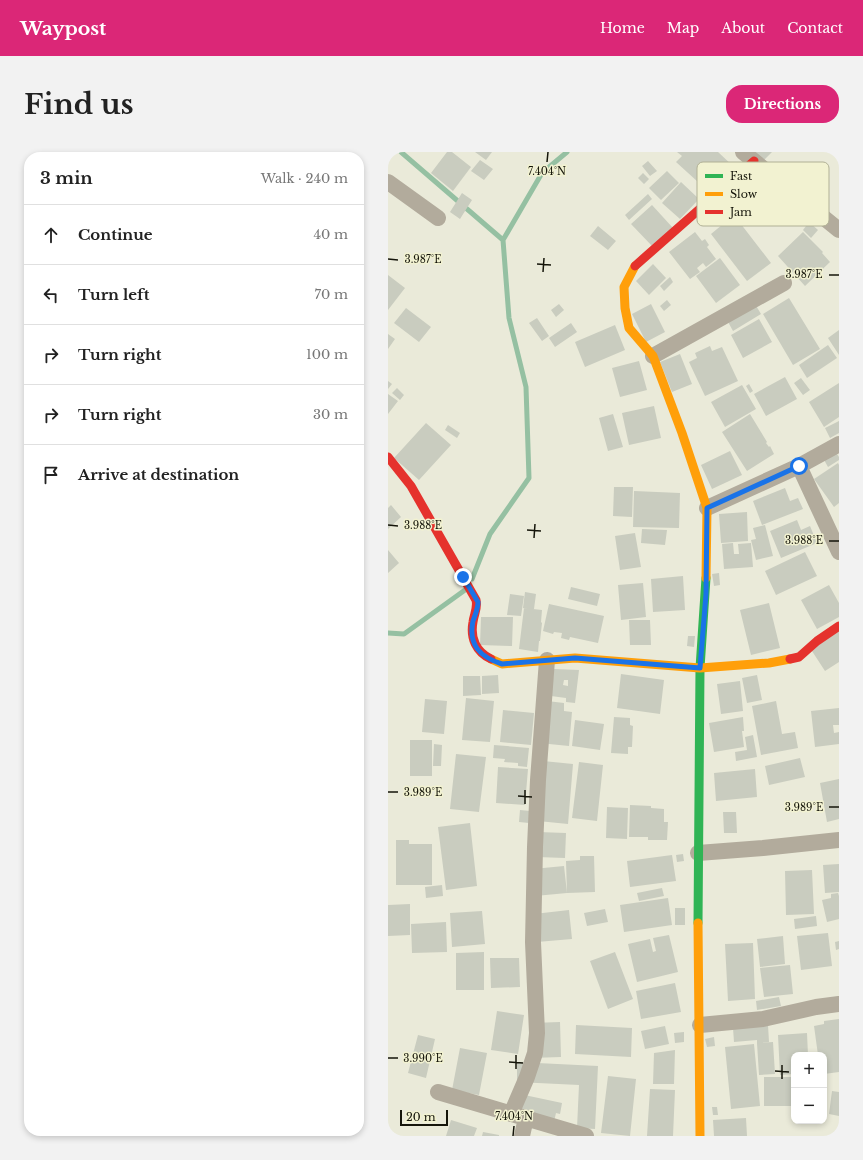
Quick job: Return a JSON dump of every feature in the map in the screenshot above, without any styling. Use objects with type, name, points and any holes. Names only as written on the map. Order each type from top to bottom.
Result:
[{"type":"street","points":[[388,182],[438,218]]},
{"type":"street","points":[[697,206],[634,267],[624,287],[625,308],[629,328],[653,356],[682,433],[707,508],[706,594],[700,668],[698,853],[700,1136]]},
{"type":"street","points":[[829,222],[839,230]]},
{"type":"street","points":[[653,356],[784,283]]},
{"type":"street","points":[[707,508],[799,466],[839,444]]},
{"type":"street","points":[[388,457],[411,486],[474,594],[478,602],[473,622],[472,633],[474,644],[478,651],[492,661],[502,664],[575,658],[700,668],[769,663],[799,657],[817,641],[839,626]]},
{"type":"street","points":[[799,466],[839,552]]},
{"type":"street","points":[[511,1114],[527,1077],[534,1054],[537,1033],[533,942],[535,847],[538,780],[547,660]]},
{"type":"street","points":[[698,853],[839,840]]},
{"type":"street","points":[[700,1026],[764,1019],[816,1007],[839,1004]]},
{"type":"street","points":[[438,1092],[586,1136]]},
{"type":"street","points":[[522,1136],[526,1118]]},
{"type":"building","points":[[447,152],[452,152],[471,167],[453,191],[431,173]]},
{"type":"building","points":[[475,152],[492,152],[486,160]]},
{"type":"building","points":[[677,152],[718,152],[729,162],[697,162],[697,181],[676,162],[682,156]]},
{"type":"building","points":[[752,152],[772,152],[762,162]]},
{"type":"building","points":[[480,160],[493,169],[484,180],[471,171]]},
{"type":"building","points":[[648,161],[657,171],[650,176],[642,166]]},
{"type":"building","points":[[667,171],[679,183],[661,200],[649,188]]},
{"type":"building","points":[[643,173],[649,179],[644,184],[638,178]]},
{"type":"building","points":[[681,182],[697,197],[697,201],[680,219],[662,203]]},
{"type":"building","points":[[462,193],[472,200],[460,219],[450,212]]},
{"type":"building","points":[[648,194],[652,199],[629,220],[625,215]]},
{"type":"building","points":[[652,205],[673,228],[653,247],[631,224]]},
{"type":"building","points":[[598,226],[616,241],[608,250],[590,236]]},
{"type":"building","points":[[721,226],[742,226],[771,263],[747,281],[711,234]]},
{"type":"building","points":[[806,226],[814,226],[818,230],[811,238],[803,230]]},
{"type":"building","points":[[695,232],[702,241],[705,239],[709,245],[707,247],[716,259],[706,267],[703,263],[697,268],[700,272],[690,279],[669,252]]},
{"type":"building","points":[[803,232],[823,252],[822,253],[830,262],[805,286],[778,256]]},
{"type":"building","points":[[720,258],[740,285],[716,303],[696,276]]},
{"type":"building","points":[[653,264],[666,278],[649,295],[636,281]]},
{"type":"building","points":[[388,275],[405,288],[388,310]]},
{"type":"building","points":[[670,277],[673,282],[664,291],[660,286]]},
{"type":"building","points":[[789,298],[820,349],[793,365],[763,314]]},
{"type":"building","points":[[667,300],[671,305],[664,311],[660,306]]},
{"type":"building","points":[[559,304],[564,310],[556,317],[551,310]]},
{"type":"building","points":[[651,304],[665,332],[646,342],[632,314]]},
{"type":"building","points":[[755,304],[761,314],[733,331],[727,320]]},
{"type":"building","points":[[406,308],[431,327],[419,342],[394,323]]},
{"type":"building","points":[[537,318],[549,336],[542,341],[529,323]]},
{"type":"building","points":[[759,319],[772,342],[743,358],[731,335]]},
{"type":"building","points":[[571,323],[577,332],[555,347],[549,338]]},
{"type":"building","points":[[615,325],[625,350],[585,367],[575,342]]},
{"type":"building","points":[[839,330],[839,355],[828,338]]},
{"type":"building","points":[[388,334],[395,339],[388,349]]},
{"type":"building","points":[[828,345],[837,358],[807,378],[799,365]]},
{"type":"building","points":[[710,346],[712,351],[722,347],[738,381],[705,396],[689,362],[697,358],[695,353]]},
{"type":"building","points":[[680,354],[692,384],[672,392],[660,362]]},
{"type":"building","points":[[639,361],[647,390],[620,397],[612,368]]},
{"type":"building","points":[[785,377],[797,399],[766,416],[754,394]]},
{"type":"building","points":[[801,378],[810,390],[803,395],[794,383]]},
{"type":"building","points":[[388,381],[392,384],[388,389]]},
{"type":"building","points":[[839,383],[839,417],[824,427],[809,402]]},
{"type":"building","points":[[749,384],[753,391],[750,393],[746,386]]},
{"type":"building","points":[[742,385],[756,409],[725,427],[711,402]]},
{"type":"building","points":[[397,388],[404,395],[400,400],[392,393]]},
{"type":"building","points":[[388,394],[398,401],[388,414]]},
{"type":"building","points":[[654,406],[661,438],[629,445],[622,413]]},
{"type":"building","points":[[613,414],[623,447],[608,451],[599,418]]},
{"type":"building","points":[[750,414],[767,442],[766,443],[769,447],[770,446],[774,454],[747,471],[722,432]]},
{"type":"building","points":[[839,421],[839,433],[830,438],[825,428]]},
{"type":"building","points":[[426,423],[451,445],[419,480],[394,458]]},
{"type":"building","points":[[448,425],[460,433],[457,438],[445,430]]},
{"type":"building","points":[[730,451],[742,475],[712,489],[701,465]]},
{"type":"building","points":[[835,451],[839,457],[839,460],[828,467],[823,458]]},
{"type":"building","points":[[838,463],[839,503],[834,507],[814,479]]},
{"type":"building","points":[[614,487],[633,487],[632,517],[613,516]]},
{"type":"building","points":[[785,488],[790,501],[798,498],[803,509],[762,525],[753,501]]},
{"type":"building","points":[[634,491],[680,493],[679,528],[633,527]]},
{"type":"building","points":[[391,505],[401,517],[388,529],[388,508]]},
{"type":"building","points":[[747,512],[748,541],[721,543],[719,514]]},
{"type":"building","points":[[797,520],[801,530],[810,526],[817,543],[781,558],[770,531]]},
{"type":"building","points":[[765,525],[773,556],[756,560],[751,540],[756,539],[753,528]]},
{"type":"building","points":[[642,529],[667,530],[665,545],[641,543]]},
{"type":"building","points":[[635,533],[641,567],[620,570],[615,536]]},
{"type":"building","points":[[733,543],[734,554],[739,554],[738,544],[751,543],[753,567],[724,569],[722,544]]},
{"type":"building","points":[[388,550],[399,563],[388,573]]},
{"type":"building","points":[[805,552],[817,576],[776,595],[765,571]]},
{"type":"building","points":[[719,573],[720,585],[714,586],[712,574]]},
{"type":"building","points":[[683,576],[685,610],[653,612],[651,579]]},
{"type":"building","points":[[643,583],[646,617],[621,620],[618,585]]},
{"type":"building","points":[[829,585],[839,603],[839,617],[817,629],[801,600]]},
{"type":"building","points":[[571,587],[600,594],[597,606],[568,599]]},
{"type":"building","points":[[525,592],[536,594],[534,609],[523,608]]},
{"type":"building","points":[[510,594],[524,596],[521,616],[507,615]]},
{"type":"building","points":[[769,603],[780,648],[751,655],[740,610]]},
{"type":"building","points":[[549,604],[604,616],[598,643],[570,637],[569,640],[561,638],[562,633],[554,632],[553,634],[543,631]]},
{"type":"building","points":[[524,608],[542,610],[542,623],[538,652],[519,649]]},
{"type":"building","points":[[481,617],[513,617],[512,646],[480,645]]},
{"type":"building","points":[[629,620],[650,620],[651,645],[630,645]]},
{"type":"building","points":[[839,630],[839,662],[825,671],[810,648]]},
{"type":"building","points":[[688,636],[695,636],[694,647],[687,646]]},
{"type":"building","points":[[554,669],[579,670],[575,703],[566,702],[566,698],[551,696]],"holes":[[[564,680],[568,680],[568,686],[563,685]]]},
{"type":"building","points":[[621,674],[664,680],[660,714],[617,708]]},
{"type":"building","points":[[498,675],[499,693],[482,694],[482,676]]},
{"type":"building","points":[[757,675],[762,700],[747,703],[742,678]]},
{"type":"building","points":[[463,676],[480,676],[481,695],[463,696]]},
{"type":"building","points":[[740,681],[743,711],[721,714],[717,684]]},
{"type":"building","points":[[466,698],[494,701],[490,742],[462,740]]},
{"type":"building","points":[[425,699],[447,701],[444,734],[422,732]]},
{"type":"building","points":[[547,701],[564,703],[564,711],[572,712],[569,746],[539,743]]},
{"type":"building","points":[[776,701],[782,734],[795,732],[798,748],[761,755],[752,706]]},
{"type":"building","points":[[839,708],[839,725],[833,725],[834,733],[839,732],[839,744],[815,747],[811,711]]},
{"type":"building","points":[[503,710],[534,713],[531,745],[500,742]]},
{"type":"building","points":[[614,717],[630,718],[630,725],[633,726],[632,747],[628,747],[628,754],[611,753]]},
{"type":"building","points":[[743,717],[744,731],[742,731],[744,747],[714,752],[709,723]]},
{"type":"building","points":[[575,720],[604,724],[600,750],[572,746]]},
{"type":"building","points":[[753,735],[757,757],[736,761],[735,752],[747,750],[745,737]]},
{"type":"building","points":[[410,740],[432,740],[432,776],[410,776]]},
{"type":"building","points":[[434,744],[442,745],[441,766],[433,766]]},
{"type":"building","points":[[494,745],[529,748],[527,767],[518,766],[518,763],[504,762],[505,759],[493,758]]},
{"type":"building","points":[[456,754],[486,757],[479,812],[450,809]]},
{"type":"building","points":[[800,758],[805,777],[769,785],[765,766]]},
{"type":"building","points":[[543,761],[573,764],[568,824],[538,821]]},
{"type":"building","points":[[579,762],[603,765],[597,821],[572,818]]},
{"type":"building","points":[[498,767],[528,769],[525,805],[496,803]]},
{"type":"building","points":[[755,769],[757,797],[716,801],[714,773]]},
{"type":"building","points":[[839,779],[839,819],[827,822],[820,783]]},
{"type":"building","points":[[630,805],[651,806],[651,808],[664,809],[664,822],[668,822],[667,840],[648,840],[648,837],[629,837]]},
{"type":"building","points":[[607,807],[628,808],[627,839],[606,838]]},
{"type":"building","points":[[520,810],[530,811],[529,823],[519,822]]},
{"type":"building","points":[[723,812],[736,812],[737,833],[724,833]]},
{"type":"building","points":[[470,823],[477,886],[446,890],[438,827]]},
{"type":"building","points":[[538,832],[566,833],[565,858],[537,857]]},
{"type":"building","points":[[396,840],[409,840],[409,844],[432,844],[432,885],[396,885]]},
{"type":"building","points":[[683,854],[684,861],[677,862],[676,855]]},
{"type":"building","points":[[672,855],[676,881],[630,887],[627,861]]},
{"type":"building","points":[[580,856],[594,856],[595,892],[567,893],[566,861],[580,860]]},
{"type":"building","points":[[839,864],[839,892],[825,893],[823,865]]},
{"type":"building","points":[[564,866],[567,893],[535,896],[533,869]]},
{"type":"building","points":[[812,870],[814,914],[786,915],[785,871]]},
{"type":"building","points":[[442,885],[443,896],[426,898],[425,887]]},
{"type":"building","points":[[662,888],[664,896],[639,901],[637,893]]},
{"type":"building","points":[[838,893],[839,919],[827,922],[822,900],[831,898],[831,894]]},
{"type":"building","points":[[668,898],[672,925],[624,932],[620,905]]},
{"type":"building","points":[[410,904],[410,935],[388,936],[388,905]]},
{"type":"building","points":[[675,908],[685,908],[685,925],[675,925]]},
{"type":"building","points":[[605,909],[608,922],[587,926],[584,913]]},
{"type":"building","points":[[569,910],[572,939],[537,942],[534,914]]},
{"type":"building","points":[[482,911],[485,944],[452,947],[450,913]]},
{"type":"building","points":[[816,916],[817,926],[795,929],[794,919]]},
{"type":"building","points":[[446,922],[447,952],[412,953],[411,924]]},
{"type":"building","points":[[828,933],[832,966],[801,970],[797,936]]},
{"type":"building","points":[[669,935],[678,972],[637,982],[628,944],[650,939],[653,952],[656,951],[653,938]]},
{"type":"building","points":[[783,936],[785,964],[760,967],[757,939]]},
{"type":"building","points":[[839,941],[839,949],[836,950],[835,942]]},
{"type":"building","points":[[753,943],[755,999],[728,1001],[725,944]]},
{"type":"building","points":[[484,952],[484,990],[456,990],[456,953]]},
{"type":"building","points":[[615,952],[633,999],[608,1009],[590,961]]},
{"type":"building","points":[[490,958],[519,958],[520,987],[491,988]]},
{"type":"building","points":[[790,965],[793,994],[764,997],[760,968]]},
{"type":"building","points":[[675,983],[681,1012],[641,1019],[636,991]]},
{"type":"building","points":[[779,997],[781,1006],[757,1010],[756,1001]]},
{"type":"building","points":[[497,1011],[524,1015],[518,1054],[491,1050]]},
{"type":"building","points":[[839,1019],[839,1072],[827,1074],[827,1052],[818,1052],[814,1026],[824,1024],[824,1021]]},
{"type":"building","points":[[560,1022],[561,1057],[531,1058],[532,1023]]},
{"type":"building","points":[[576,1025],[632,1028],[631,1057],[575,1054]]},
{"type":"building","points":[[768,1025],[769,1042],[757,1043],[757,1040],[734,1042],[733,1028]]},
{"type":"building","points":[[665,1026],[669,1044],[645,1049],[641,1031]]},
{"type":"building","points":[[684,1032],[684,1042],[675,1043],[674,1033]]},
{"type":"building","points":[[807,1033],[808,1052],[791,1052],[791,1074],[780,1075],[778,1035]]},
{"type":"building","points":[[418,1035],[435,1039],[426,1078],[408,1073]]},
{"type":"building","points":[[714,1037],[715,1046],[707,1047],[705,1039]]},
{"type":"building","points":[[773,1042],[775,1074],[759,1075],[757,1043]]},
{"type":"building","points":[[754,1044],[760,1106],[731,1109],[725,1047]]},
{"type":"building","points":[[460,1048],[487,1053],[479,1095],[452,1090]]},
{"type":"building","points":[[675,1050],[674,1084],[653,1084],[654,1053]]},
{"type":"building","points":[[517,1062],[598,1066],[595,1129],[577,1128],[579,1085],[517,1082]]},
{"type":"building","points":[[608,1076],[636,1079],[630,1136],[601,1133]]},
{"type":"building","points":[[764,1077],[791,1077],[791,1106],[764,1106]]},
{"type":"building","points":[[650,1089],[675,1090],[673,1136],[647,1136]]},
{"type":"building","points":[[832,1091],[839,1092],[839,1116],[829,1114]]},
{"type":"building","points":[[515,1093],[562,1103],[560,1114],[556,1113],[553,1126],[510,1117]]},
{"type":"building","points":[[712,1107],[717,1107],[718,1115],[713,1115]]},
{"type":"building","points":[[746,1118],[747,1136],[714,1136],[713,1120]]},
{"type":"building","points":[[451,1120],[477,1128],[474,1136],[446,1136]]},
{"type":"building","points":[[483,1132],[499,1135],[499,1136],[482,1136]]},
{"type":"waterway","points":[[401,152],[503,240]]},
{"type":"waterway","points":[[472,579],[490,534],[529,478],[526,387],[509,318],[503,240],[542,173],[567,152]]},
{"type":"waterway","points":[[388,633],[404,634],[465,590]]},
{"type":"traffic: fast","points":[[698,923],[700,668],[706,578]]},
{"type":"traffic: slow","points":[[635,266],[624,287],[625,308],[629,328],[653,356],[682,433],[707,508],[706,578]]},
{"type":"traffic: slow","points":[[491,659],[502,664],[575,658],[700,668],[769,663],[790,659]]},
{"type":"traffic: slow","points":[[698,923],[700,1136]]},
{"type":"traffic: jam","points":[[635,266],[697,211]]},
{"type":"traffic: jam","points":[[388,457],[411,486],[476,600],[472,628],[473,639],[481,653],[491,659]]},
{"type":"traffic: jam","points":[[790,659],[799,657],[817,641],[839,626]]},
{"type":"route","points":[[463,577],[478,602],[473,622],[472,633],[474,644],[478,651],[492,661],[502,664],[575,658],[700,668],[706,594],[707,508],[799,466]]}]
